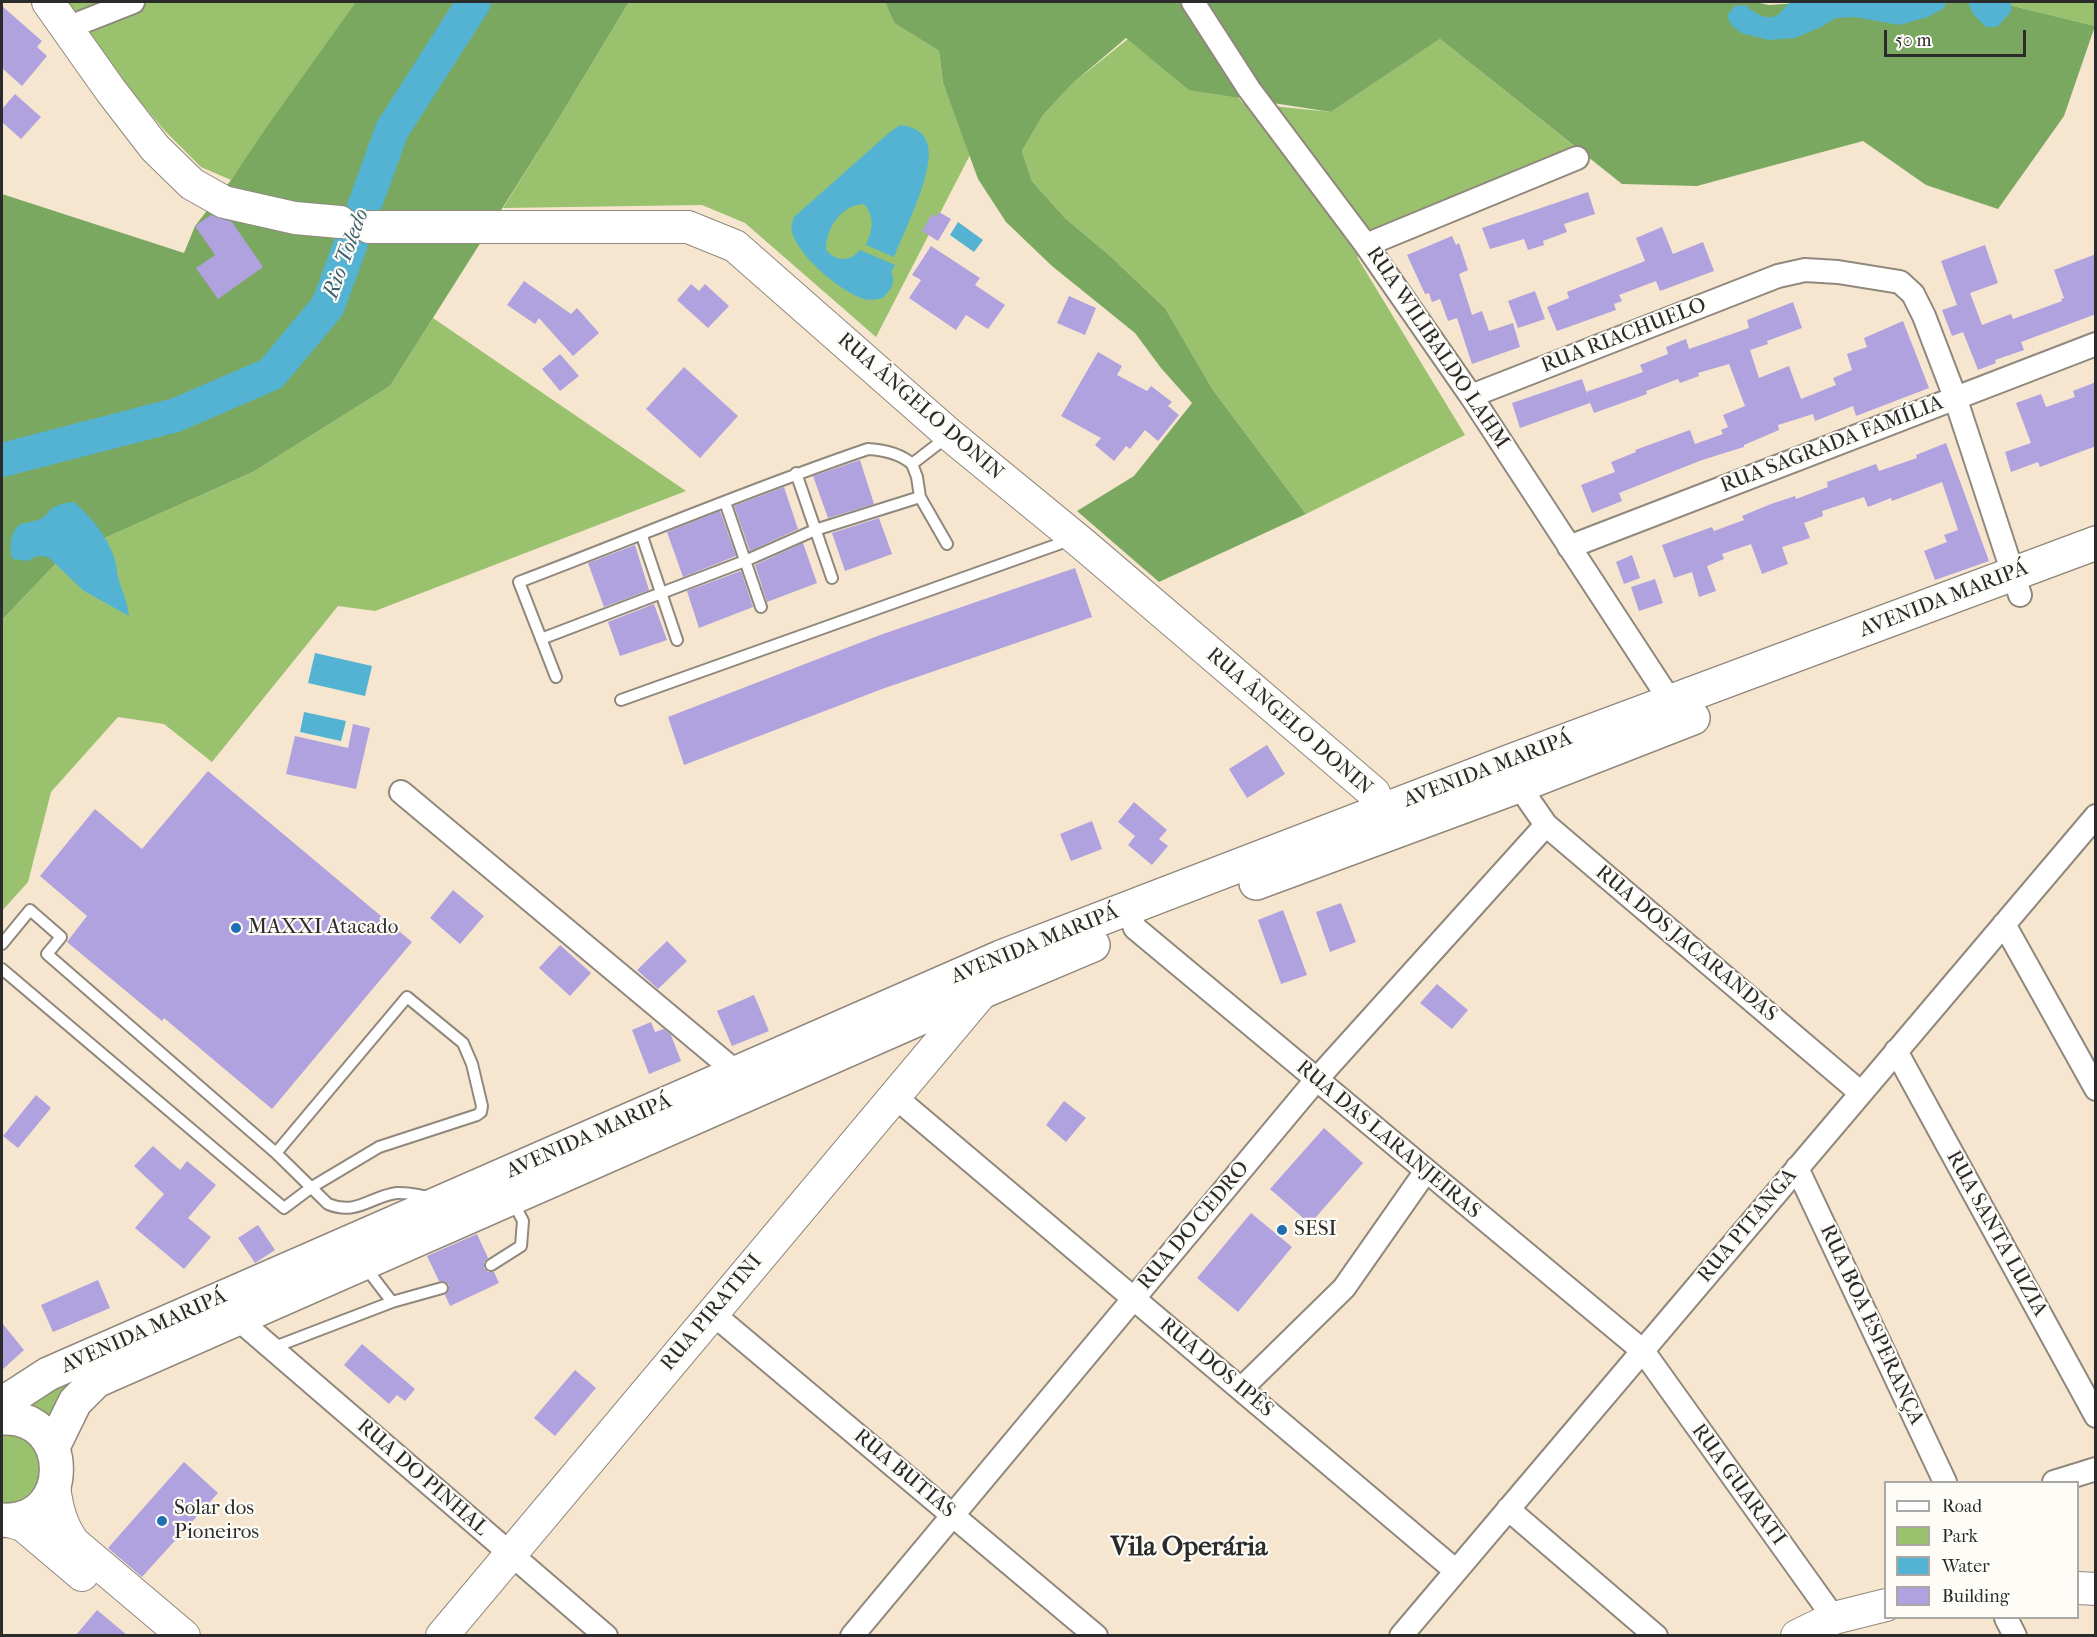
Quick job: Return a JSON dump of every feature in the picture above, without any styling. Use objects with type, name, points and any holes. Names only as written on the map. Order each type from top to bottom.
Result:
[{"type":"main road","name":"AVENIDA MARIPÁ","points":[[2,1408],[8,1400],[48,1374],[234,1307],[979,980],[1131,918],[2017,584],[2096,543]]},
{"type":"main road","name":"AVENIDA MARIPÁ","points":[[2017,584],[2096,567]]},
{"type":"main road","name":"AVENIDA MARIPÁ","points":[[360,1251],[445,1200],[508,1186],[736,1072],[929,1001]]},
{"type":"main road","name":"AVENIDA MARIPÁ","points":[[53,1447],[75,1402],[96,1381],[234,1307]]},
{"type":"main road","points":[[2,1418],[11,1417],[28,1422],[43,1432],[53,1447],[57,1460],[54,1487],[41,1507],[20,1519],[5,1520]]},
{"type":"street","name":"RUA ÂNGELO DONIN","points":[[48,2],[155,148],[192,184],[224,202],[296,218],[354,224],[688,227],[735,246],[950,435],[1076,538],[1374,793],[1385,823]]},
{"type":"street","points":[[66,28],[134,2]]},
{"type":"street","name":"RUA WILIBALDO LAHM","points":[[1193,2],[1249,89],[1366,244],[1471,396],[1675,713]]},
{"type":"street","points":[[1366,244],[1577,158]]},
{"type":"street","name":"RUA RIACHUELO","points":[[1471,396],[1778,276],[1805,270],[1838,272],[1900,282],[1913,294],[1924,316],[1955,397]]},
{"type":"street","name":"RUA SAGRADA FAMÍLIA","points":[[1569,547],[2096,344]]},
{"type":"street","points":[[1955,397],[2017,584]]},
{"type":"street","name":"RUA DOS JACARANDAS","points":[[1516,773],[1546,825],[1861,1093]]},
{"type":"street","points":[[401,792],[736,1072]]},
{"type":"street","name":"RUA PITANGA","points":[[1401,1635],[2096,816]]},
{"type":"street","name":"RUA DO CEDRO","points":[[852,1635],[1317,1080],[1546,825]]},
{"type":"street","name":"RUA DAS LARANJEIRAS","points":[[1131,918],[1317,1080],[1642,1351]]},
{"type":"street","points":[[2004,924],[2096,1089]]},
{"type":"street","name":"RUA PIRATINI","points":[[442,1635],[894,1096],[979,980]]},
{"type":"street","name":"RUA SANTA LUZIA","points":[[1896,1051],[2096,1416]]},
{"type":"street","name":"RUA DOS IPÊS","points":[[894,1096],[1456,1571]]},
{"type":"street","name":"RUA BOA ESPERANÇA","points":[[1797,1168],[1945,1481]]},
{"type":"street","points":[[1241,1389],[1344,1288],[1426,1171]]},
{"type":"street","name":"RUA DO PINHAL","points":[[234,1307],[272,1348],[606,1635]]},
{"type":"street","name":"RUA BUTIAS","points":[[712,1313],[1096,1635]]},
{"type":"street","name":"RUA GUARATI","points":[[1642,1351],[1834,1618]]},
{"type":"street","points":[[2057,1481],[2096,1469]]},
{"type":"street","points":[[54,1487],[60,1519],[74,1543],[184,1635]]},
{"type":"street","points":[[1508,1509],[1656,1635]]},
{"type":"street","points":[[5,1520],[23,1525],[154,1635]]},
{"type":"street","points":[[2079,1588],[2096,1589]]},
{"type":"street","points":[[1797,1635],[1834,1618],[1884,1606]]},
{"type":"street","points":[[2007,1619],[2015,1635]]},
{"type":"lane","points":[[912,464],[950,435]]},
{"type":"lane","points":[[556,677],[519,582],[642,536],[796,473],[868,449],[879,450],[906,459],[912,464],[917,477],[920,496],[947,544]]},
{"type":"lane","points":[[796,473],[831,578]]},
{"type":"lane","points":[[541,639],[745,561],[815,530],[920,496]]},
{"type":"lane","points":[[724,502],[761,607]]},
{"type":"lane","points":[[642,536],[677,640]]},
{"type":"lane","points":[[621,700],[1076,538]]},
{"type":"lane","points":[[2,944],[30,910],[62,937],[47,954],[276,1153],[328,1204],[339,1208],[356,1208],[395,1193],[445,1200]]},
{"type":"lane","points":[[2,969],[284,1208],[312,1187],[379,1147],[481,1112],[482,1106],[472,1064],[463,1043],[407,998],[276,1153]]},
{"type":"lane","points":[[491,1265],[521,1246],[523,1221],[508,1186]]},
{"type":"lane","points":[[360,1251],[376,1284],[392,1302]]},
{"type":"lane","points":[[272,1348],[392,1302],[442,1288]]},
{"type":"green space","points":[[67,2],[358,2],[231,180],[201,167],[165,131],[115,72]]},
{"type":"green space","points":[[356,2],[629,2],[553,128],[390,386],[253,472],[62,557],[2,620],[2,194],[184,253],[195,226],[231,180]]},
{"type":"green space","points":[[629,2],[885,2],[894,23],[939,51],[943,83],[970,155],[876,337],[745,223],[702,205],[503,208]]},
{"type":"green space","points":[[885,2],[1755,2],[1769,5],[1815,2],[1997,2],[2095,26],[2064,116],[1998,209],[1926,185],[1863,141],[1697,186],[1622,184],[1440,39],[1331,112],[1189,90],[1126,38],[1072,84],[1043,115],[1022,151],[1032,181],[1065,218],[1109,255],[1165,308],[1213,390],[1306,514],[1159,582],[1077,511],[1134,476],[1192,403],[1161,368],[1135,333],[1052,266],[1006,222],[978,179],[943,83],[939,51],[894,23]]},
{"type":"green space","points":[[1997,2],[2095,2],[2095,26]]},
{"type":"green space","points":[[1160,13],[1243,103],[1331,112],[1440,39],[1589,158],[1357,257],[1465,435],[1306,514],[1213,390],[1165,308],[1109,255],[1065,218],[1032,181],[1022,151],[1043,115],[1072,84]]},
{"type":"green space","points":[[433,318],[686,491],[375,611],[338,606],[212,762],[164,724],[118,717],[51,792],[28,882],[2,911],[2,620],[62,557],[253,472],[390,386]]},
{"type":"green space","points":[[103,1361],[51,1431],[21,1411],[54,1382]]},
{"type":"green space","points":[[2,1434],[18,1435],[31,1443],[40,1464],[35,1487],[27,1496],[16,1502],[2,1503]]},
{"type":"water","points":[[1791,2],[1946,2],[1944,8],[1928,17],[1899,25],[1855,17],[1836,18],[1795,38],[1769,40],[1741,33],[1731,25],[1727,15],[1735,6],[1745,5],[1757,14],[1772,17]]},
{"type":"water","points":[[1968,2],[2011,2],[2011,12],[1997,27],[1986,27],[1973,14]]},
{"type":"water","points":[[901,125],[922,134],[927,141],[929,157],[923,186],[894,257],[866,245],[872,223],[864,204],[848,209],[836,219],[827,242],[826,250],[835,257],[843,259],[852,257],[860,250],[895,265],[891,272],[893,283],[888,292],[883,298],[866,300],[844,289],[813,264],[797,244],[791,228],[794,217],[891,131]]},
{"type":"water","points":[[958,222],[983,240],[974,252],[950,235]]},
{"type":"water","points":[[74,502],[93,521],[108,543],[115,560],[129,616],[84,591],[48,557],[37,556],[28,561],[13,559],[11,540],[17,527],[42,518],[56,506]]},
{"type":"water","points":[[315,653],[372,666],[365,696],[308,683]]},
{"type":"water","points":[[304,712],[346,721],[341,741],[300,732]]},
{"type":"building","points":[[2,6],[42,41],[37,47],[47,56],[22,86],[2,68]]},
{"type":"building","points":[[15,94],[41,117],[21,139],[2,122],[2,109]]},
{"type":"building","points":[[1588,192],[1595,214],[1564,224],[1567,232],[1543,241],[1544,245],[1528,250],[1524,239],[1490,249],[1482,228]]},
{"type":"building","points":[[939,212],[951,219],[938,241],[922,231],[932,214],[936,217]]},
{"type":"building","points":[[211,215],[232,222],[263,267],[218,299],[196,268],[215,255],[195,226]]},
{"type":"building","points":[[1662,227],[1673,254],[1703,242],[1714,271],[1660,291],[1656,281],[1619,295],[1622,301],[1614,304],[1616,310],[1557,331],[1547,307],[1569,298],[1567,292],[1645,261],[1636,238]]},
{"type":"building","points":[[1452,236],[1456,245],[1459,243],[1468,270],[1459,274],[1472,315],[1482,311],[1489,331],[1513,323],[1520,347],[1472,364],[1457,318],[1448,321],[1440,299],[1432,302],[1429,293],[1425,294],[1407,255]]},
{"type":"building","points":[[1985,245],[1998,283],[1970,293],[1982,325],[2011,314],[2013,319],[2062,301],[2061,299],[2064,298],[2054,270],[2096,254],[2096,314],[2021,342],[2024,350],[1995,360],[1996,363],[1978,370],[1963,332],[1952,336],[1942,310],[1957,305],[1941,261]]},
{"type":"building","points":[[931,246],[980,278],[975,285],[1005,305],[988,329],[966,315],[956,330],[909,298],[921,280],[912,275]]},
{"type":"building","points":[[524,281],[571,314],[577,308],[599,333],[573,356],[539,318],[535,324],[507,305]]},
{"type":"building","points":[[691,284],[699,291],[705,284],[729,306],[708,328],[677,300]]},
{"type":"building","points":[[1535,291],[1545,319],[1518,328],[1508,301]]},
{"type":"building","points":[[1069,296],[1096,308],[1085,335],[1057,323]]},
{"type":"building","points":[[1793,302],[1802,328],[1750,350],[1759,378],[1789,366],[1801,399],[1836,385],[1833,378],[1852,370],[1847,354],[1867,347],[1864,338],[1903,321],[1929,388],[1856,416],[1853,406],[1815,421],[1813,414],[1778,425],[1779,430],[1744,447],[1702,460],[1619,493],[1622,501],[1592,513],[1581,485],[1615,472],[1611,462],[1636,452],[1635,450],[1690,430],[1695,444],[1723,434],[1721,430],[1728,427],[1723,415],[1745,406],[1729,364],[1698,373],[1699,376],[1680,383],[1678,379],[1646,391],[1647,394],[1594,413],[1586,392],[1643,372],[1640,365],[1668,354],[1666,347],[1686,339],[1689,349],[1749,328],[1747,320]]},
{"type":"building","points":[[1098,352],[1122,366],[1117,375],[1147,391],[1151,386],[1172,402],[1168,406],[1179,415],[1158,441],[1145,430],[1130,449],[1126,446],[1114,461],[1095,445],[1101,438],[1061,416]]},
{"type":"building","points":[[560,354],[579,376],[560,391],[542,369]]},
{"type":"building","points":[[684,367],[738,416],[700,458],[646,409]]},
{"type":"building","points":[[1582,379],[1590,403],[1520,428],[1512,403]]},
{"type":"building","points":[[2096,382],[2096,446],[2040,467],[2038,462],[2011,472],[2005,452],[2031,443],[2016,403],[2041,394],[2046,407],[2075,397],[2073,391]]},
{"type":"building","points":[[1946,443],[1989,561],[1935,580],[1924,551],[1947,542],[1944,535],[1958,530],[1942,482],[1892,501],[1891,498],[1868,507],[1864,497],[1822,511],[1823,516],[1804,523],[1810,538],[1782,547],[1788,564],[1762,574],[1751,544],[1722,554],[1724,559],[1707,566],[1716,591],[1699,597],[1692,572],[1674,578],[1662,545],[1712,527],[1714,531],[1744,520],[1742,516],[1771,504],[1795,496],[1796,499],[1828,487],[1827,482],[1876,464],[1879,471],[1917,458],[1916,455]]},
{"type":"building","points":[[860,460],[874,504],[828,518],[813,476]]},
{"type":"building","points":[[784,487],[798,529],[750,551],[734,506]]},
{"type":"building","points":[[720,511],[736,556],[683,577],[667,532]]},
{"type":"building","points":[[879,518],[892,554],[845,571],[832,533]]},
{"type":"building","points":[[803,543],[817,583],[767,602],[755,565]]},
{"type":"building","points":[[635,545],[649,590],[604,607],[588,563]]},
{"type":"building","points":[[1632,555],[1640,578],[1624,584],[1616,562]]},
{"type":"building","points":[[1075,568],[1092,617],[882,689],[684,765],[668,717],[880,635]]},
{"type":"building","points":[[741,571],[753,607],[699,628],[687,591]]},
{"type":"building","points":[[1655,579],[1663,603],[1639,611],[1631,587]]},
{"type":"building","points":[[654,604],[667,640],[620,656],[608,622]]},
{"type":"building","points":[[353,724],[370,728],[356,789],[286,774],[295,736],[348,748]]},
{"type":"building","points":[[1267,745],[1285,774],[1247,798],[1229,769]]},
{"type":"building","name":"MAXXI Atacado","points":[[208,771],[412,942],[272,1109],[164,1018],[162,1021],[67,942],[87,916],[40,876],[95,809],[142,849]]},
{"type":"building","points":[[1134,802],[1167,830],[1159,839],[1168,846],[1152,865],[1128,845],[1135,836],[1118,822]]},
{"type":"building","points":[[1092,821],[1102,849],[1071,861],[1060,834]]},
{"type":"building","points":[[453,890],[484,916],[460,944],[430,918]]},
{"type":"building","points":[[1341,903],[1356,942],[1330,952],[1316,912]]},
{"type":"building","points":[[1283,910],[1307,975],[1281,984],[1258,920]]},
{"type":"building","points":[[667,941],[687,961],[658,989],[637,970]]},
{"type":"building","points":[[560,945],[591,973],[570,996],[539,968]]},
{"type":"building","points":[[1437,984],[1468,1010],[1452,1029],[1420,1003]]},
{"type":"building","points":[[754,995],[769,1031],[732,1046],[717,1011]]},
{"type":"building","points":[[651,1022],[655,1032],[664,1029],[671,1035],[681,1061],[649,1074],[632,1030]]},
{"type":"building","points":[[36,1095],[51,1108],[18,1148],[3,1136]]},
{"type":"building","points":[[1064,1101],[1086,1118],[1066,1142],[1046,1125]]},
{"type":"building","points":[[1324,1128],[1363,1163],[1310,1224],[1270,1189]]},
{"type":"building","points":[[153,1146],[180,1170],[187,1161],[216,1185],[188,1218],[211,1237],[184,1269],[135,1228],[164,1194],[134,1166]]},
{"type":"building","points":[[1251,1213],[1292,1247],[1238,1312],[1197,1278]]},
{"type":"building","points":[[258,1225],[275,1250],[255,1263],[238,1238]]},
{"type":"building","points":[[477,1234],[488,1258],[484,1262],[484,1268],[488,1272],[494,1272],[499,1283],[450,1306],[445,1295],[449,1290],[449,1285],[444,1281],[439,1281],[427,1256]]},
{"type":"building","points":[[98,1280],[110,1308],[53,1332],[41,1305]]},
{"type":"building","points":[[2,1323],[24,1350],[2,1370]]},
{"type":"building","points":[[362,1344],[415,1389],[405,1401],[397,1395],[389,1404],[344,1365]]},
{"type":"building","points":[[575,1370],[596,1388],[555,1436],[534,1418]]},
{"type":"building","name":"Solar dos Pioneiros","points":[[184,1462],[218,1493],[142,1577],[108,1548]]},
{"type":"building","points":[[97,1610],[127,1635],[76,1635]]},
{"type":"waterway","name":"Rio Toledo","points":[[2,460],[176,415],[271,374],[328,306],[392,130],[474,2]]},
{"type":"place","name":"MAXXI Atacado","points":[[236,928]]},
{"type":"place","name":"SESI","points":[[1282,1230]]},
{"type":"place","name":"Solar dos Pioneiros","points":[[162,1521]]},
{"type":"district","name":"Vila Operária","points":[[1189,1548]]}]
